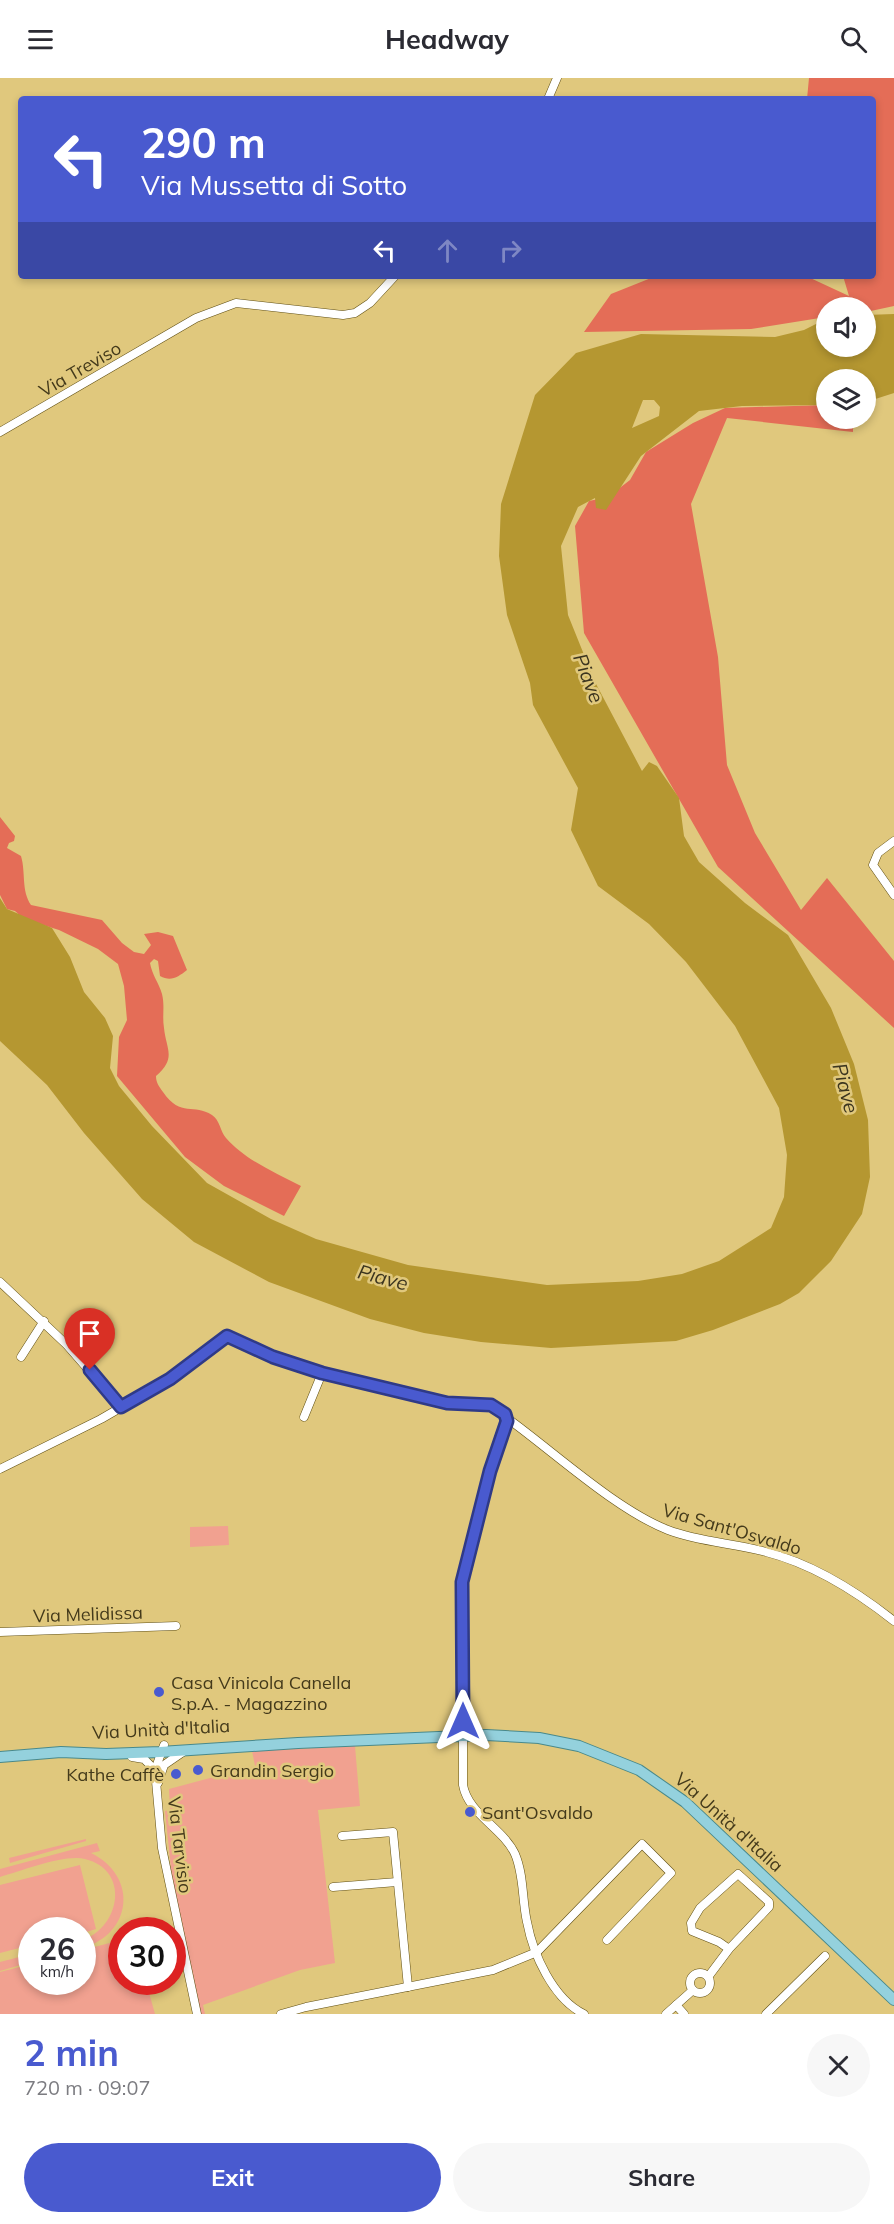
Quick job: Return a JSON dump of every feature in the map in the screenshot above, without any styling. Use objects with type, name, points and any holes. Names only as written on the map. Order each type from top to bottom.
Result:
[{"type":"main road","name":"Via Unità d'Italia","points":[[70,1752],[78,1749],[189,1750],[290,1743],[520,1736],[558,1741],[602,1753],[652,1778],[685,1802],[894,2000]]},
{"type":"main road","name":"Via Unità d'Italia","points":[[0,1756],[70,1752],[106,1754],[283,1741],[290,1743]]},
{"type":"street","points":[[549,96],[556,82]]},
{"type":"street","name":"Via Treviso","points":[[0,432],[176,332],[196,318],[236,303],[343,315],[355,313],[370,303],[392,279]]},
{"type":"street","points":[[894,841],[879,853],[873,865],[894,895]]},
{"type":"street","points":[[0,1282],[44,1321],[121,1407],[0,1469]]},
{"type":"street","points":[[21,1357],[44,1321]]},
{"type":"street","name":"Via Sant'Osvaldo","points":[[121,1407],[170,1379],[227,1336],[273,1357],[322,1373],[447,1403],[491,1405],[619,1501],[654,1523],[682,1534],[787,1558],[831,1578],[894,1621]]},
{"type":"street","points":[[304,1417],[322,1373]]},
{"type":"street","points":[[506,1417],[462,1582],[462,1736],[465,1793],[506,1840],[515,1856],[526,1922],[537,1952],[559,1993],[584,2014]]},
{"type":"street","name":"Via Melidissa","points":[[0,1632],[176,1626]]},
{"type":"street","points":[[161,1749],[164,1765],[189,1750]]},
{"type":"street","name":"Via Tarvisio","points":[[161,1749],[155,1770],[162,1848],[196,2014]]},
{"type":"street","points":[[106,1754],[138,1757],[148,1762],[155,1770]]},
{"type":"street","name":"Via Tarvisio","points":[[158,1784],[164,1765]]},
{"type":"street","points":[[342,1836],[393,1832],[408,1987]]},
{"type":"street","points":[[281,2014],[493,1970],[537,1952],[642,1844],[671,1873],[607,1940]]},
{"type":"street","points":[[708,1977],[729,1949],[769,1907],[769,1902],[738,1874],[700,1908],[691,1923],[692,1931],[719,1942],[729,1949]]},
{"type":"street","points":[[333,1887],[397,1882]]},
{"type":"street","points":[[766,2014],[825,1956]]},
{"type":"street","points":[[701,1974],[708,1977],[710,1985],[707,1990],[698,1993],[693,1990],[690,1984],[694,1975],[701,1974]]},
{"type":"street","points":[[666,2014],[693,1990]]},
{"type":"street","points":[[676,2005],[684,2014]]},
{"type":"shaded area","points":[[809,78],[894,78],[894,306],[876,310],[876,297],[816,297],[816,319],[751,329],[584,332],[611,294],[648,279],[812,279],[849,296],[844,279],[876,279],[876,96],[807,96]]},
{"type":"shaded area","points":[[816,405],[816,428],[727,418],[691,504],[718,657],[727,765],[755,833],[801,910],[827,878],[894,961],[894,1028],[718,867],[584,633],[575,526],[589,501],[608,497],[630,480],[646,452],[693,423],[725,408]]},
{"type":"shaded area","points":[[826,429],[853,429],[853,432]]},
{"type":"shaded area","points":[[0,817],[15,836],[14,841],[9,843],[7,848],[21,856],[26,893],[31,905],[102,920],[122,943],[134,952],[144,954],[151,945],[144,934],[158,932],[173,936],[187,970],[177,977],[168,979],[160,976],[158,961],[154,959],[150,963],[162,994],[163,1024],[169,1053],[166,1064],[156,1076],[157,1083],[176,1105],[199,1110],[215,1117],[226,1138],[242,1153],[301,1186],[284,1216],[224,1186],[185,1157],[117,1076],[119,1037],[127,1020],[124,986],[118,964],[98,949],[59,930],[24,919],[15,911],[7,909],[0,895]]},
{"type":"shaded area","points":[[228,1526],[229,1545],[190,1547],[190,1527]]},
{"type":"shaded area","points":[[355,1746],[360,1806],[318,1810],[335,1963],[300,1970],[203,2005],[205,2014],[201,2014],[186,1944],[186,1917],[180,1917],[172,1878],[165,1811],[170,1810],[169,1789],[255,1766],[252,1751]]},
{"type":"shaded area","points":[[86,1839],[86,1841],[10,1863],[9,1858]]},
{"type":"shaded area","points":[[97,1843],[100,1851],[91,1853],[106,1863],[117,1875],[122,1889],[123,1903],[120,1917],[109,1917],[115,1898],[114,1886],[109,1874],[99,1865],[85,1859],[66,1859],[0,1877],[0,1869]]},
{"type":"shaded area","points":[[80,1865],[93,1917],[18,1917],[18,1948],[0,1953],[0,1885]]},
{"type":"shaded area","points":[[108,1919],[108,1934],[96,1943],[96,1933]]},
{"type":"shaded area","points":[[108,1943],[108,1995],[150,1995],[155,2014],[0,2014],[0,1972],[18,1967],[18,1995],[96,1995],[96,1947]]},
{"type":"shaded area","points":[[18,1957],[18,1966],[0,1971],[0,1962]]},
{"type":"water","name":"Piave","points":[[894,314],[894,393],[876,399],[876,369],[816,369],[816,405],[742,406],[699,411],[641,456],[606,510],[596,508],[595,498],[578,507],[561,546],[568,615],[595,682],[642,771],[649,762],[657,766],[679,798],[684,836],[699,862],[745,903],[788,935],[831,1008],[854,1064],[868,1120],[870,1177],[862,1214],[831,1261],[799,1293],[780,1304],[713,1330],[676,1341],[551,1348],[481,1342],[424,1333],[370,1319],[269,1282],[194,1242],[142,1199],[84,1133],[47,1085],[0,1041],[0,898],[7,909],[52,928],[70,957],[84,992],[105,1018],[113,1036],[110,1068],[119,1086],[152,1126],[207,1183],[271,1219],[316,1239],[408,1265],[547,1285],[638,1281],[682,1274],[719,1261],[771,1228],[784,1197],[787,1155],[779,1108],[735,1026],[686,962],[649,924],[598,886],[571,830],[578,788],[533,705],[530,683],[507,615],[499,556],[501,504],[535,395],[576,353],[641,334],[775,337],[804,330],[816,324],[816,357],[876,357],[876,315]],"holes":[[[643,400],[654,400],[660,407],[659,416],[632,428]]]},
{"type":"place","name":"Casa Vinicola Canella S.p.A. - Magazzino","points":[[159,1692]]},
{"type":"place","name":"Grandin Sergio","points":[[198,1770]]},
{"type":"place","name":"Kathe Caffè","points":[[176,1774]]},
{"type":"place","name":"Sant'Osvaldo","points":[[470,1812]]},
{"type":"route","points":[[90,1370],[121,1407],[170,1379],[227,1336],[273,1357],[322,1373],[384,1390],[447,1403],[491,1405],[505,1414],[507,1421],[499,1437],[462,1582],[463,1721]]}]
